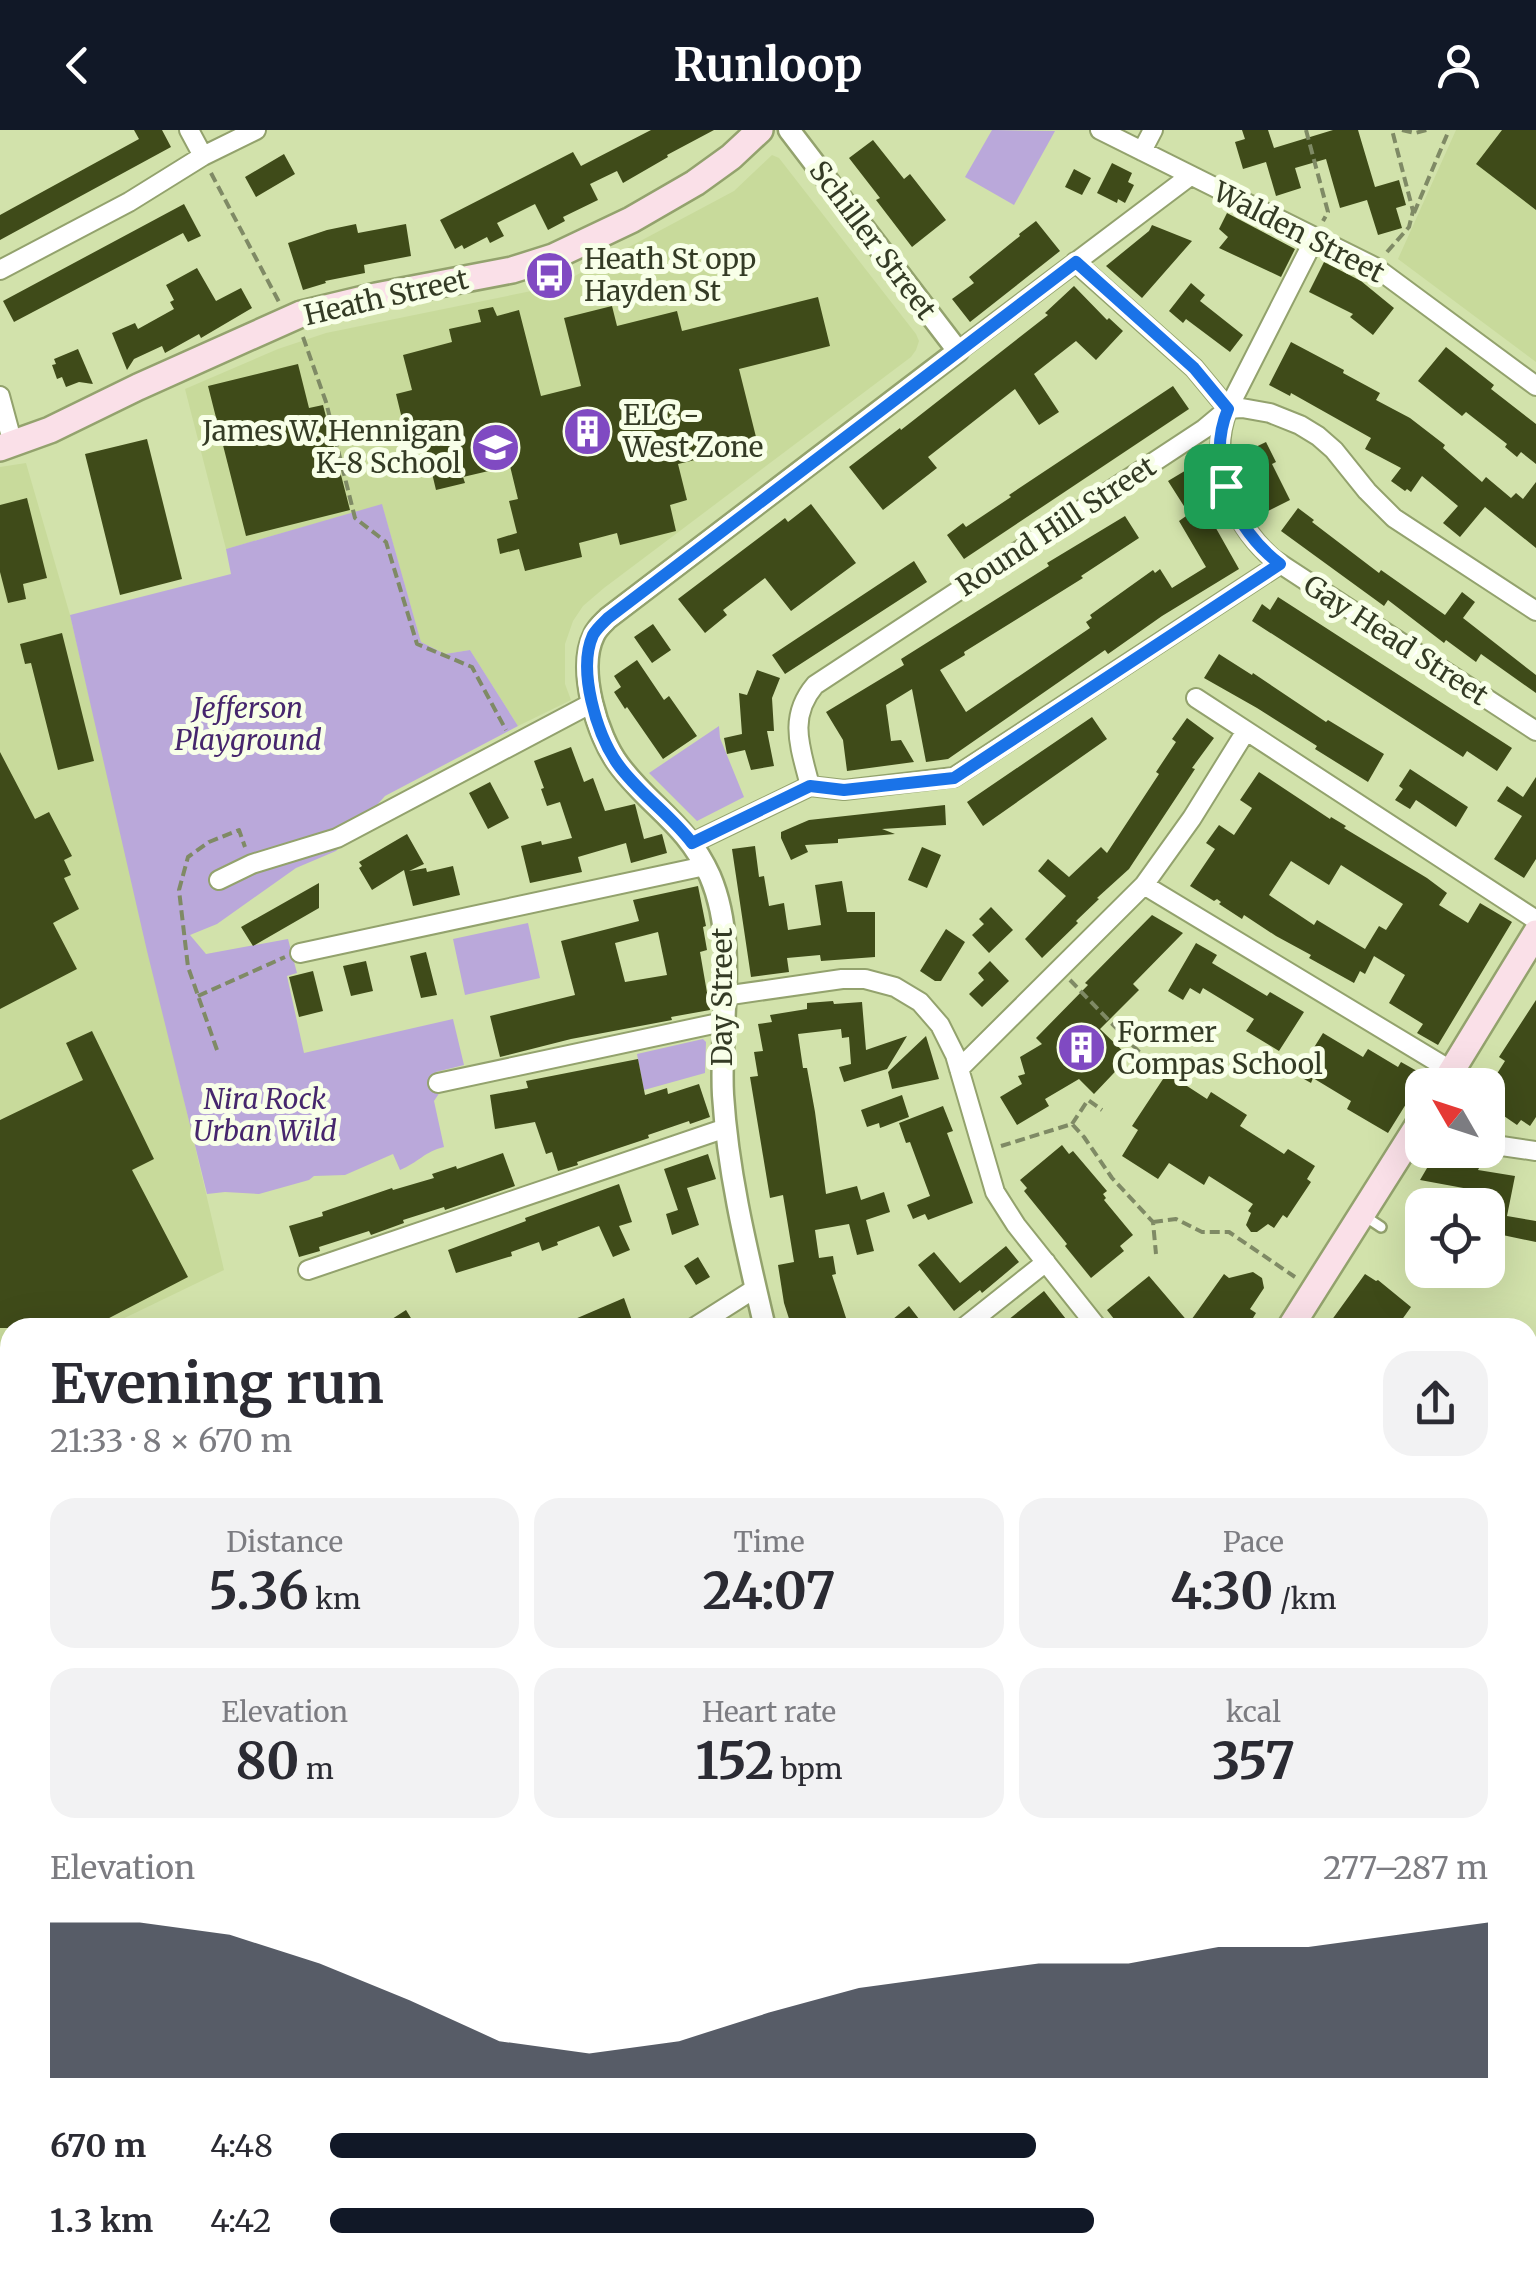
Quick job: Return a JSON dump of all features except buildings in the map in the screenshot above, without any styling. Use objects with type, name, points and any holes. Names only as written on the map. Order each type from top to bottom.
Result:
[{"type":"main road","name":"Heath Street","points":[[6,446],[50,430],[300,314],[512,270],[553,257],[631,220],[695,183],[760,130]]},
{"type":"main road","points":[[1454,1068],[1536,933]]},
{"type":"main road","points":[[1298,1318],[1372,1221],[1405,1156]]},
{"type":"street","points":[[188,130],[206,162]]},
{"type":"street","points":[[0,270],[206,162],[256,130]]},
{"type":"street","name":"Schiller Street","points":[[789,130],[958,350]]},
{"type":"street","name":"Walden Street","points":[[1100,130],[1375,267],[1536,386]]},
{"type":"street","points":[[1142,151],[1153,130]]},
{"type":"street","points":[[958,350],[1190,176]]},
{"type":"street","points":[[1228,409],[1315,238]]},
{"type":"street","points":[[1076,262],[1194,368],[1228,409]]},
{"type":"street","name":"Day Street","points":[[763,1318],[726,1128],[722,1082],[725,964],[722,917],[715,888],[692,843],[619,766],[608,746],[592,703],[592,638],[601,624],[958,350]]},
{"type":"street","points":[[0,396],[6,446]]},
{"type":"street","points":[[1228,409],[1270,412],[1318,436],[1394,518],[1536,611]]},
{"type":"street","name":"Gay Head Street","points":[[1228,409],[1219,444],[1223,475],[1229,496],[1254,540],[1280,564],[1536,731]]},
{"type":"street","name":"Round Hill Street","points":[[810,786],[798,720],[815,685],[1204,429],[1228,409]]},
{"type":"street","points":[[692,843],[810,786],[844,790],[954,778],[1280,564]]},
{"type":"street","points":[[1196,698],[1536,920]]},
{"type":"street","points":[[218,880],[252,864],[337,838],[592,703]]},
{"type":"street","points":[[959,1069],[1144,885],[1246,731]]},
{"type":"street","points":[[300,953],[705,866]]},
{"type":"street","points":[[1144,885],[1432,1068]]},
{"type":"street","points":[[724,996],[865,979],[885,983],[912,996],[934,1016],[946,1034],[995,1192],[1090,1318]]},
{"type":"street","points":[[438,1083],[723,1022]]},
{"type":"street","points":[[308,1270],[726,1128]]},
{"type":"street","points":[[1505,1147],[1536,1152]]},
{"type":"street","points":[[976,1318],[1046,1262]]},
{"type":"street","points":[[708,1318],[756,1288]]},
{"type":"path","points":[[1306,130],[1328,212],[1315,238]]},
{"type":"path","points":[[1392,130],[1412,218]]},
{"type":"path","points":[[1402,130],[1427,130]]},
{"type":"path","points":[[1375,267],[1403,236],[1449,130]]},
{"type":"path","points":[[206,162],[279,302]]},
{"type":"path","points":[[303,335],[326,402],[355,518],[386,542],[417,644],[472,666],[508,734]]},
{"type":"path","points":[[216,1050],[188,966],[179,890],[188,858],[209,842],[239,830]]},
{"type":"path","points":[[198,996],[282,957],[300,953]]},
{"type":"path","points":[[1070,980],[1146,1059]]},
{"type":"path","points":[[996,1147],[1072,1124],[1088,1100],[1102,1110]]},
{"type":"path","points":[[1072,1124],[1112,1178],[1154,1222],[1156,1254]]},
{"type":"path","points":[[1154,1222],[1176,1219],[1202,1232],[1228,1232],[1295,1277]]},
{"type":"shaded area","points":[[1456,130],[1536,130],[1536,362],[1398,259]]},
{"type":"shaded area","name":"James W. Hennigan K-8 School","points":[[772,155],[779,158],[916,334],[916,350],[583,606],[565,644],[565,684],[571,700],[518,726],[470,650],[445,654],[421,642],[382,505],[226,549],[185,389],[326,333],[556,286],[734,191]]},
{"type":"shaded area","points":[[26,463],[70,615],[224,1270],[125,1318],[0,1318],[0,467]]},
{"type":"green space","points":[[992,130],[1055,131],[1014,205],[965,177]]},
{"type":"green space","name":"Jefferson Playground","points":[[382,504],[421,642],[445,654],[470,650],[518,726],[385,796],[336,851],[296,868],[217,924],[190,935],[206,954],[288,939],[297,973],[287,976],[304,1053],[453,1019],[464,1065],[436,1072],[440,1092],[434,1101],[444,1147],[400,1170],[393,1154],[345,1175],[314,1176],[259,1194],[207,1194],[70,615],[231,574],[226,549]]},
{"type":"green space","points":[[719,726],[720,738],[744,797],[697,821],[649,773]]},
{"type":"green space","points":[[528,923],[540,978],[465,995],[453,939]]},
{"type":"green space","points":[[703,1039],[705,1073],[644,1090],[637,1054]]},
{"type":"place","name":"Heath St opp Hayden St","points":[[549,275]]},
{"type":"place","name":"ELC - West Zone","points":[[588,431]]},
{"type":"place","name":"James W. Hennigan K-8 School","points":[[496,447]]},
{"type":"place","name":"Former Compas School","points":[[1082,1048]]},
{"type":"route","points":[[1076,262],[1194,368],[1228,409],[1219,444],[1226,486],[1237,514],[1254,540],[1280,564],[950,779],[844,790],[810,786],[692,843],[619,766],[599,726],[588,667],[590,644],[601,624],[1076,262]]},
{"type":"park label","name":"Nira Rock Urban Wild","points":[[265,1115]]}]
